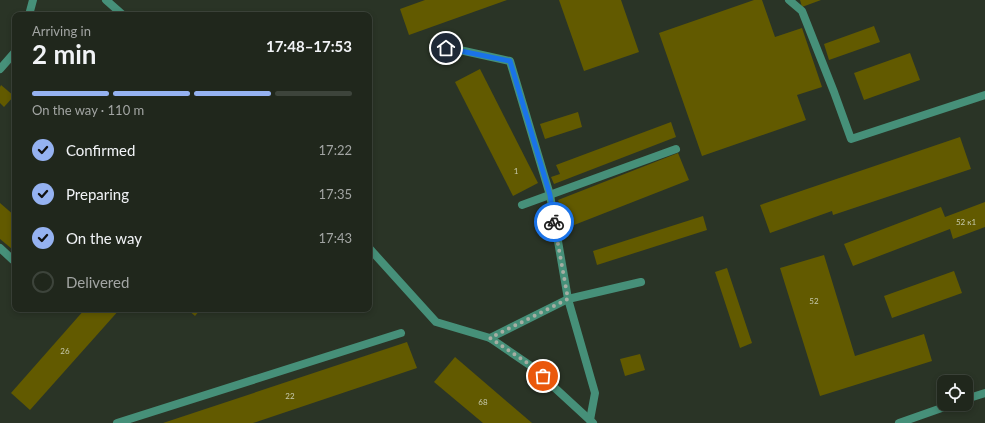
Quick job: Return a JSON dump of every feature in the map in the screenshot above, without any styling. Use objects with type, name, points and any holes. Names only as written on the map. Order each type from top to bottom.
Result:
[{"type":"street","points":[[30,12],[33,0]]},
{"type":"street","points":[[106,0],[120,12]]},
{"type":"street","points":[[789,0],[802,11],[851,139],[985,95]]},
{"type":"street","points":[[446,48],[510,61],[550,195],[568,299],[595,393],[591,422]]},
{"type":"street","points":[[0,69],[12,55]]},
{"type":"street","points":[[522,205],[676,149]]},
{"type":"street","points":[[0,248],[12,259]]},
{"type":"street","points":[[372,251],[436,322],[490,338],[532,366],[591,422]]},
{"type":"street","points":[[490,338],[568,299],[641,282]]},
{"type":"street","points":[[117,423],[401,333]]},
{"type":"street","points":[[973,397],[985,393]]},
{"type":"street","points":[[899,423],[937,410]]},
{"type":"building","points":[[425,0],[507,0],[409,35],[400,9]]},
{"type":"building","points":[[559,0],[621,0],[639,52],[584,71]]},
{"type":"building","points":[[754,0],[762,0],[775,37],[802,28],[822,87],[797,95],[806,120],[702,156],[659,33]]},
{"type":"building","points":[[800,0],[821,0],[802,7]]},
{"type":"building","points":[[874,26],[880,42],[829,60],[824,44]]},
{"type":"building","points":[[910,53],[920,80],[864,100],[854,73]]},
{"type":"building","points":[[480,69],[538,183],[513,196],[455,82]]},
{"type":"building","points":[[1,85],[12,94],[12,98],[4,107],[0,103]]},
{"type":"building","points":[[578,112],[582,127],[545,139],[540,124]]},
{"type":"building","points":[[671,122],[676,137],[554,184],[551,177],[560,174],[556,165]]},
{"type":"building","points":[[960,137],[971,169],[833,215],[832,211],[770,233],[760,205]]},
{"type":"building","points":[[678,153],[689,180],[569,227],[558,200]]},
{"type":"building","points":[[985,202],[985,227],[953,239],[950,229],[853,266],[844,244],[941,207],[945,217]]},
{"type":"building","points":[[0,203],[12,213],[12,249],[0,239]]},
{"type":"building","points":[[703,216],[707,230],[597,265],[593,251]]},
{"type":"building","points":[[824,255],[855,356],[924,334],[932,361],[820,396],[780,268]]},
{"type":"building","points":[[727,268],[752,343],[740,348],[715,272]]},
{"type":"building","points":[[954,271],[962,293],[892,318],[884,296]]},
{"type":"building","points":[[82,312],[117,312],[30,410],[11,393]]},
{"type":"building","points":[[190,312],[198,312],[195,316]]},
{"type":"building","points":[[407,342],[417,368],[253,423],[163,423]]},
{"type":"building","points":[[640,354],[645,370],[625,376],[620,359]]},
{"type":"building","points":[[455,357],[532,423],[483,423],[434,382]]},
{"type":"way so far","points":[[543,376],[532,366],[490,338],[568,299],[554,222]]},
{"type":"route","points":[[446,48],[510,61],[550,195],[554,222]]}]
